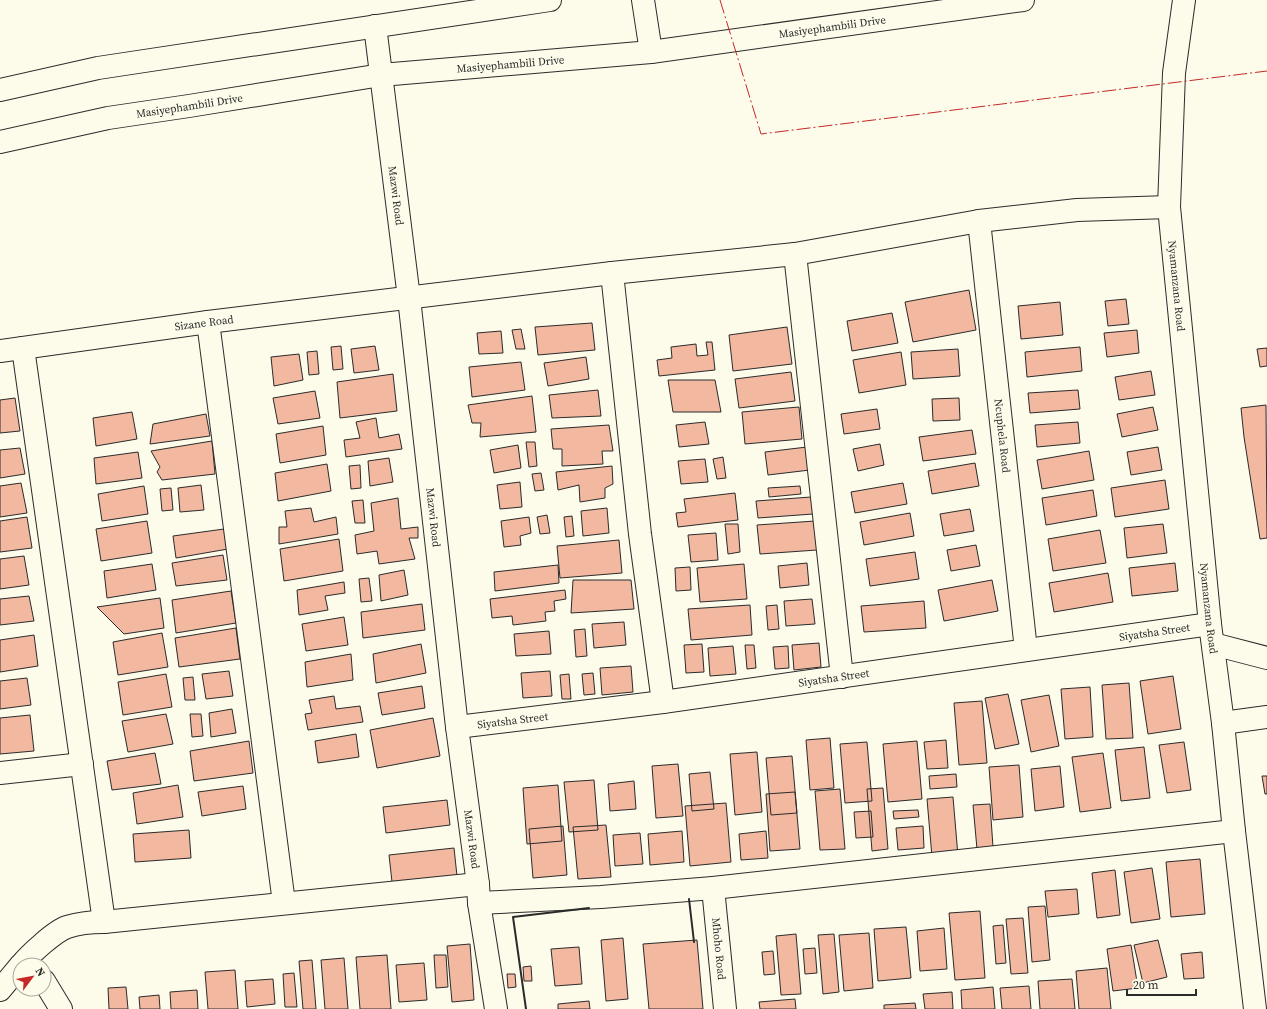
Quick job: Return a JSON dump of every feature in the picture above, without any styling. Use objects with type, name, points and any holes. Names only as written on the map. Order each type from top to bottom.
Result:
[{"type":"street","points":[[0,90],[98,68],[550,0]]},
{"type":"street","points":[[643,0],[651,52]]},
{"type":"street","name":"Masiyephambili Drive","points":[[0,142],[108,118],[381,75],[651,52],[1023,0]]},
{"type":"street","name":"Nyamanzana Road","points":[[1184,0],[1174,73],[1169,208],[1211,634],[1224,723],[1234,831],[1255,1009]]},
{"type":"street","name":"Mazwi Road","points":[[375,26],[409,298],[457,727],[478,893],[496,1009]]},
{"type":"street","name":"Sizane Road","points":[[0,352],[208,322],[612,273],[795,254],[980,221],[1077,210],[1169,208]]},
{"type":"street","name":"Ncuphela Road","points":[[980,221],[1026,650]]},
{"type":"street","points":[[795,254],[842,678]]},
{"type":"street","points":[[612,273],[640,534],[663,702]]},
{"type":"street","points":[[208,322],[284,903]]},
{"type":"street","points":[[23,348],[104,922]]},
{"type":"street","points":[[1211,634],[1267,658]]},
{"type":"street","name":"Siyatsha Street","points":[[457,727],[663,702],[842,678],[1026,650],[1211,634]]},
{"type":"street","points":[[1224,723],[1267,717]]},
{"type":"street","points":[[0,773],[82,764]]},
{"type":"street","points":[[33,957],[65,928],[87,922],[104,922],[284,903],[478,893],[601,897],[713,888],[1234,831]]},
{"type":"street","name":"Mhoho Road","points":[[713,888],[725,1009]]},
{"type":"street","points":[[0,990],[12,978]]},
{"type":"street","points":[[52,993],[62,1009]]},
{"type":"building","points":[[969,290],[976,330],[913,342],[905,302]]},
{"type":"building","points":[[1126,299],[1129,324],[1108,326],[1105,301]]},
{"type":"building","points":[[1060,302],[1063,335],[1021,339],[1018,306]]},
{"type":"building","points":[[892,313],[898,343],[852,351],[847,321]]},
{"type":"building","points":[[592,323],[595,350],[538,355],[535,327]]},
{"type":"building","points":[[787,327],[792,364],[733,371],[729,335]]},
{"type":"building","points":[[521,329],[525,349],[516,349],[512,330]]},
{"type":"building","points":[[1137,330],[1139,353],[1107,357],[1104,333]]},
{"type":"building","points":[[501,331],[503,353],[479,354],[477,333]]},
{"type":"building","points":[[706,342],[712,342],[715,370],[659,376],[657,360],[672,358],[671,347],[696,344],[697,356],[708,355]]},
{"type":"building","points":[[341,346],[343,369],[333,370],[331,347]]},
{"type":"building","points":[[375,346],[379,370],[354,373],[351,349]]},
{"type":"building","points":[[1080,347],[1082,371],[1027,377],[1025,352]]},
{"type":"building","points":[[1267,348],[1267,366],[1260,367],[1257,349]]},
{"type":"building","points":[[958,349],[960,376],[913,379],[911,352]]},
{"type":"building","points":[[317,351],[319,374],[309,375],[307,352]]},
{"type":"building","points":[[901,352],[906,385],[859,393],[853,360]]},
{"type":"building","points":[[299,354],[303,380],[274,386],[271,357]]},
{"type":"building","points":[[586,357],[589,379],[548,386],[544,363]]},
{"type":"building","points":[[521,362],[525,390],[472,397],[469,367]]},
{"type":"building","points":[[1151,371],[1155,395],[1119,400],[1115,377]]},
{"type":"building","points":[[791,372],[795,401],[739,408],[735,379]]},
{"type":"building","points":[[393,374],[397,411],[340,418],[337,382]]},
{"type":"building","points":[[668,380],[715,380],[721,412],[673,412]]},
{"type":"building","points":[[598,390],[601,416],[552,418],[549,395]]},
{"type":"building","points":[[1078,390],[1080,409],[1030,413],[1028,393]]},
{"type":"building","points":[[315,391],[320,418],[278,424],[273,398]]},
{"type":"building","points":[[532,396],[536,432],[480,437],[481,423],[472,423],[468,405]]},
{"type":"building","points":[[15,398],[20,431],[0,433],[0,400]]},
{"type":"building","points":[[959,398],[960,420],[933,421],[932,399]]},
{"type":"building","points":[[1266,405],[1267,538],[1260,539],[1241,408]]},
{"type":"building","points":[[799,407],[802,439],[745,444],[742,412]]},
{"type":"building","points":[[1153,407],[1158,430],[1122,437],[1117,414]]},
{"type":"building","points":[[877,409],[880,429],[844,434],[841,414]]},
{"type":"building","points":[[132,412],[137,439],[96,446],[93,418]]},
{"type":"building","points":[[206,414],[210,436],[150,444],[153,424]]},
{"type":"building","points":[[376,418],[379,438],[399,434],[402,449],[346,457],[344,440],[360,438],[356,422]]},
{"type":"building","points":[[705,422],[709,444],[679,447],[676,425]]},
{"type":"building","points":[[1078,422],[1080,443],[1037,447],[1035,425]]},
{"type":"building","points":[[609,425],[613,451],[602,451],[603,464],[562,466],[562,449],[553,449],[551,429]]},
{"type":"building","points":[[323,426],[326,455],[280,463],[276,434]]},
{"type":"building","points":[[972,430],[976,454],[923,461],[919,437]]},
{"type":"building","points":[[212,441],[215,474],[162,480],[157,472],[160,467],[151,451]]},
{"type":"building","points":[[526,442],[535,442],[537,466],[529,467]]},
{"type":"building","points":[[880,444],[884,465],[858,471],[853,449]]},
{"type":"building","points":[[518,445],[521,468],[494,473],[490,450]]},
{"type":"building","points":[[807,447],[810,470],[768,475],[765,452]]},
{"type":"building","points":[[1158,447],[1162,470],[1131,475],[1127,452]]},
{"type":"building","points":[[20,448],[25,474],[0,478],[0,450]]},
{"type":"building","points":[[1089,451],[1094,480],[1042,489],[1037,460]]},
{"type":"building","points":[[138,452],[142,478],[96,484],[94,458]]},
{"type":"building","points":[[723,457],[726,478],[717,479],[713,459]]},
{"type":"building","points":[[389,458],[393,482],[370,486],[368,461]]},
{"type":"building","points":[[705,459],[708,482],[681,484],[678,461]]},
{"type":"building","points":[[975,463],[979,486],[932,494],[928,471]]},
{"type":"building","points":[[327,464],[331,491],[278,501],[275,473]]},
{"type":"building","points":[[360,465],[361,488],[351,489],[349,466]]},
{"type":"building","points":[[612,466],[613,484],[605,488],[605,498],[580,502],[579,485],[558,490],[556,472]]},
{"type":"building","points":[[541,473],[544,490],[535,491],[532,474]]},
{"type":"building","points":[[1165,480],[1169,509],[1115,517],[1111,488]]},
{"type":"building","points":[[520,482],[522,507],[500,509],[497,485]]},
{"type":"building","points":[[21,483],[27,513],[0,517],[0,486]]},
{"type":"building","points":[[903,483],[907,504],[855,513],[851,492]]},
{"type":"building","points":[[201,485],[204,510],[180,512],[178,488]]},
{"type":"building","points":[[144,486],[148,514],[102,521],[98,494]]},
{"type":"building","points":[[800,486],[801,494],[769,497],[768,488]]},
{"type":"building","points":[[171,488],[173,510],[162,511],[160,489]]},
{"type":"building","points":[[1093,490],[1097,516],[1046,525],[1042,498]]},
{"type":"building","points":[[735,493],[738,520],[678,527],[676,513],[686,512],[684,499]]},
{"type":"building","points":[[811,497],[813,514],[758,518],[756,501]]},
{"type":"building","points":[[398,498],[401,529],[418,527],[418,538],[409,538],[415,559],[379,564],[377,551],[357,554],[355,535],[374,531],[371,503]]},
{"type":"building","points":[[363,500],[365,523],[355,523],[352,501]]},
{"type":"building","points":[[311,508],[314,522],[336,517],[338,534],[279,544],[279,527],[287,527],[285,511]]},
{"type":"building","points":[[607,508],[609,533],[583,536],[581,511]]},
{"type":"building","points":[[970,509],[974,531],[944,536],[940,514]]},
{"type":"building","points":[[910,513],[914,536],[864,545],[860,522]]},
{"type":"building","points":[[547,515],[550,533],[540,534],[537,517]]},
{"type":"building","points":[[572,516],[574,536],[566,537],[564,517]]},
{"type":"building","points":[[27,517],[32,548],[0,552],[0,521]]},
{"type":"building","points":[[529,517],[531,533],[520,536],[521,545],[504,547],[501,521]]},
{"type":"building","points":[[147,521],[152,553],[101,561],[96,529]]},
{"type":"building","points":[[815,521],[817,550],[760,554],[757,525]]},
{"type":"building","points":[[725,524],[738,524],[740,552],[728,554]]},
{"type":"building","points":[[1163,524],[1167,553],[1127,558],[1124,528]]},
{"type":"building","points":[[224,529],[228,549],[176,558],[173,536]]},
{"type":"building","points":[[1100,530],[1106,563],[1053,571],[1048,539]]},
{"type":"building","points":[[716,533],[718,560],[691,562],[688,535]]},
{"type":"building","points":[[339,539],[343,571],[284,581],[280,549]]},
{"type":"building","points":[[619,540],[622,573],[560,578],[557,546]]},
{"type":"building","points":[[976,545],[980,566],[951,571],[947,550]]},
{"type":"building","points":[[915,552],[919,579],[870,586],[866,559]]},
{"type":"building","points":[[223,555],[227,580],[176,586],[172,563]]},
{"type":"building","points":[[24,556],[29,585],[0,589],[0,559]]},
{"type":"building","points":[[807,563],[809,585],[780,588],[778,566]]},
{"type":"building","points":[[1175,563],[1178,591],[1132,596],[1129,568]]},
{"type":"building","points":[[152,564],[156,590],[107,598],[104,571]]},
{"type":"building","points":[[744,564],[747,599],[700,602],[697,568]]},
{"type":"building","points":[[558,565],[559,583],[495,591],[494,572]]},
{"type":"building","points":[[690,567],[691,590],[676,591],[675,568]]},
{"type":"building","points":[[404,570],[408,595],[381,601],[379,575]]},
{"type":"building","points":[[1108,573],[1113,602],[1054,612],[1049,583]]},
{"type":"building","points":[[369,578],[372,601],[361,602],[359,579]]},
{"type":"building","points":[[573,580],[631,580],[634,609],[571,613]]},
{"type":"building","points":[[992,580],[998,611],[944,621],[938,590]]},
{"type":"building","points":[[344,582],[345,593],[325,596],[328,610],[299,615],[297,590]]},
{"type":"building","points":[[565,590],[566,599],[554,601],[555,611],[545,612],[546,621],[513,625],[512,616],[492,618],[490,599]]},
{"type":"building","points":[[231,591],[236,623],[176,633],[172,600]]},
{"type":"building","points":[[29,596],[34,621],[0,625],[0,599]]},
{"type":"building","points":[[160,598],[164,628],[124,634],[97,607]]},
{"type":"building","points":[[812,599],[815,624],[786,626],[784,601]]},
{"type":"building","points":[[924,601],[926,628],[864,632],[861,606]]},
{"type":"building","points":[[422,604],[425,630],[363,638],[361,612]]},
{"type":"building","points":[[750,605],[752,635],[691,640],[688,609]]},
{"type":"building","points":[[777,605],[779,629],[768,630],[766,606]]},
{"type":"building","points":[[344,617],[348,645],[306,651],[302,624]]},
{"type":"building","points":[[624,622],[626,645],[594,648],[592,624]]},
{"type":"building","points":[[236,628],[240,659],[179,667],[175,638]]},
{"type":"building","points":[[585,629],[587,656],[576,657],[574,630]]},
{"type":"building","points":[[549,631],[551,654],[516,656],[514,634]]},
{"type":"building","points":[[162,633],[168,667],[118,675],[113,642]]},
{"type":"building","points":[[34,635],[38,666],[0,672],[0,640]]},
{"type":"building","points":[[819,643],[821,667],[794,670],[792,645]]},
{"type":"building","points":[[421,644],[426,673],[376,683],[373,654]]},
{"type":"building","points":[[702,644],[704,672],[686,673],[684,645]]},
{"type":"building","points":[[745,645],[754,645],[756,668],[747,669]]},
{"type":"building","points":[[733,646],[736,674],[710,676],[708,648]]},
{"type":"building","points":[[788,646],[789,668],[775,669],[773,647]]},
{"type":"building","points":[[351,654],[353,680],[307,687],[305,662]]},
{"type":"building","points":[[631,666],[633,692],[602,695],[600,668]]},
{"type":"building","points":[[229,671],[233,696],[206,699],[202,674]]},
{"type":"building","points":[[550,671],[552,696],[523,698],[521,673]]},
{"type":"building","points":[[593,673],[595,694],[584,695],[582,674]]},
{"type":"building","points":[[166,674],[172,707],[123,715],[118,682]]},
{"type":"building","points":[[569,674],[571,699],[562,699],[560,675]]},
{"type":"building","points":[[1173,676],[1181,729],[1148,734],[1140,681]]},
{"type":"building","points":[[193,677],[195,700],[185,700],[183,678]]},
{"type":"building","points":[[27,678],[31,705],[0,709],[0,681]]},
{"type":"building","points":[[1129,683],[1133,738],[1106,739],[1102,685]]},
{"type":"building","points":[[422,686],[425,708],[382,715],[378,693]]},
{"type":"building","points":[[1090,687],[1093,737],[1065,739],[1061,689]]},
{"type":"building","points":[[1008,694],[1019,744],[995,749],[985,698]]},
{"type":"building","points":[[1049,695],[1059,746],[1031,752],[1021,700]]},
{"type":"building","points":[[334,696],[336,709],[360,706],[363,722],[308,730],[305,714],[312,713],[309,700]]},
{"type":"building","points":[[982,701],[987,763],[959,765],[954,703]]},
{"type":"building","points":[[232,709],[236,733],[211,737],[209,713]]},
{"type":"building","points":[[166,714],[173,744],[128,752],[122,721]]},
{"type":"building","points":[[190,714],[201,714],[203,736],[192,737]]},
{"type":"building","points":[[30,715],[34,751],[0,754],[0,718]]},
{"type":"building","points":[[433,718],[440,756],[377,768],[370,730]]},
{"type":"building","points":[[356,734],[359,757],[318,763],[315,741]]},
{"type":"building","points":[[830,738],[834,788],[810,790],[806,740]]},
{"type":"building","points":[[946,740],[948,768],[927,769],[924,742]]},
{"type":"building","points":[[249,741],[253,773],[194,781],[190,751]]},
{"type":"building","points":[[917,741],[922,799],[888,802],[883,744]]},
{"type":"building","points":[[867,742],[872,801],[845,803],[840,744]]},
{"type":"building","points":[[1184,742],[1191,790],[1167,793],[1159,745]]},
{"type":"building","points":[[1144,747],[1150,798],[1121,801],[1115,750]]},
{"type":"building","points":[[757,752],[762,812],[735,815],[730,754]]},
{"type":"building","points":[[155,753],[161,784],[112,790],[107,761]]},
{"type":"building","points":[[1103,753],[1111,808],[1080,812],[1072,757]]},
{"type":"building","points":[[792,756],[797,813],[771,815],[766,758]]},
{"type":"building","points":[[678,764],[683,816],[656,818],[652,766]]},
{"type":"building","points":[[1019,765],[1023,817],[993,820],[989,767]]},
{"type":"building","points":[[1060,766],[1064,807],[1035,811],[1031,769]]},
{"type":"building","points":[[710,772],[714,809],[692,811],[689,774]]},
{"type":"building","points":[[956,774],[957,787],[930,789],[929,776]]},
{"type":"building","points":[[1262,776],[1267,776],[1267,794],[1265,794]]},
{"type":"building","points":[[594,780],[598,830],[569,832],[564,782]]},
{"type":"building","points":[[634,781],[636,809],[610,811],[608,784]]},
{"type":"building","points":[[178,785],[183,817],[137,824],[133,793]]},
{"type":"building","points":[[558,785],[562,841],[527,844],[523,788]]},
{"type":"building","points":[[243,786],[246,809],[202,816],[198,792]]},
{"type":"building","points":[[883,788],[888,849],[872,851],[867,789]]},
{"type":"building","points":[[840,789],[845,849],[820,850],[815,791]]},
{"type":"building","points":[[795,792],[800,849],[770,851],[766,794]]},
{"type":"building","points":[[953,797],[958,856],[932,857],[927,799]]},
{"type":"building","points":[[447,800],[450,825],[386,833],[383,807]]},
{"type":"building","points":[[726,803],[731,862],[690,866],[685,806]]},
{"type":"building","points":[[990,804],[993,847],[977,849],[973,805]]},
{"type":"building","points":[[918,810],[919,817],[894,819],[893,811]]},
{"type":"building","points":[[871,811],[873,837],[856,838],[854,812]]},
{"type":"building","points":[[606,825],[611,877],[578,879],[573,827]]},
{"type":"building","points":[[563,826],[567,875],[533,878],[529,829]]},
{"type":"building","points":[[923,826],[924,848],[898,850],[896,828]]},
{"type":"building","points":[[189,830],[191,858],[135,862],[133,834]]},
{"type":"building","points":[[682,831],[684,862],[650,865],[648,834]]},
{"type":"building","points":[[766,831],[768,858],[741,860],[739,834]]},
{"type":"building","points":[[640,833],[643,864],[615,866],[613,835]]},
{"type":"building","points":[[454,848],[457,876],[392,882],[389,855]]},
{"type":"building","points":[[1200,859],[1205,914],[1171,917],[1166,862]]},
{"type":"building","points":[[1152,868],[1160,919],[1131,923],[1124,872]]},
{"type":"building","points":[[1115,870],[1120,915],[1097,918],[1092,873]]},
{"type":"building","points":[[1077,889],[1079,914],[1048,917],[1045,891]]},
{"type":"building","points":[[1045,906],[1050,960],[1032,962],[1028,907]]},
{"type":"building","points":[[980,911],[985,978],[955,980],[949,913]]},
{"type":"building","points":[[1023,918],[1028,973],[1011,974],[1006,919]]},
{"type":"building","points":[[1003,925],[1006,963],[996,964],[993,926]]},
{"type":"building","points":[[906,927],[911,978],[878,981],[874,929]]},
{"type":"building","points":[[944,928],[947,969],[920,971],[917,931]]},
{"type":"building","points":[[869,933],[873,988],[844,991],[839,935]]},
{"type":"building","points":[[796,934],[801,994],[781,995],[776,936]]},
{"type":"building","points":[[834,934],[839,992],[823,994],[818,935]]},
{"type":"building","points":[[623,938],[628,999],[606,1001],[601,940]]},
{"type":"building","points":[[697,940],[703,1009],[649,1009],[643,944]]},
{"type":"building","points":[[1158,940],[1167,977],[1143,983],[1134,945]]},
{"type":"building","points":[[470,944],[474,1000],[452,1002],[447,946]]},
{"type":"building","points":[[1131,945],[1138,988],[1113,991],[1107,949]]},
{"type":"building","points":[[579,947],[582,984],[555,986],[551,949]]},
{"type":"building","points":[[815,948],[817,973],[805,974],[803,949]]},
{"type":"building","points":[[773,951],[775,974],[764,975],[762,952]]},
{"type":"building","points":[[1202,952],[1204,978],[1184,979],[1181,954]]},
{"type":"building","points":[[387,955],[391,1009],[360,1009],[356,957]]},
{"type":"building","points":[[434,955],[446,955],[448,987],[436,988]]},
{"type":"building","points":[[344,958],[348,1009],[325,1009],[321,960]]},
{"type":"building","points":[[312,960],[316,1009],[303,1009],[299,961]]},
{"type":"building","points":[[424,963],[427,1000],[399,1002],[396,965]]},
{"type":"building","points":[[531,966],[532,981],[524,981],[523,967]]},
{"type":"building","points":[[1107,968],[1111,1009],[1079,1009],[1076,971]]},
{"type":"building","points":[[235,970],[238,1009],[208,1009],[205,972]]},
{"type":"building","points":[[294,973],[297,1007],[285,1007],[283,974]]},
{"type":"building","points":[[507,974],[515,974],[516,987],[508,988]]},
{"type":"building","points":[[273,979],[275,1004],[247,1007],[245,981]]},
{"type":"building","points":[[1072,979],[1075,1009],[1040,1009],[1038,981]]},
{"type":"building","points":[[1029,986],[1031,1009],[1002,1009],[1000,988]]},
{"type":"building","points":[[126,987],[128,1009],[109,1009],[108,988]]},
{"type":"building","points":[[993,987],[995,1009],[962,1009],[961,990]]},
{"type":"building","points":[[197,990],[198,1009],[171,1009],[170,992]]},
{"type":"building","points":[[952,992],[953,1009],[925,1009],[923,994]]},
{"type":"building","points":[[159,995],[160,1009],[140,1009],[139,997]]},
{"type":"building","points":[[795,999],[796,1009],[760,1009],[759,1002]]},
{"type":"building","points":[[589,1001],[590,1009],[558,1009],[558,1004]]},
{"type":"building","points":[[915,1003],[916,1009],[884,1009],[884,1005]]},
{"type":"wall","points":[[689,899],[694,942]]},
{"type":"wall","points":[[526,1009],[513,917],[589,908]]},
{"type":"power","points":[[720,0],[761,134],[1267,71]]}]
